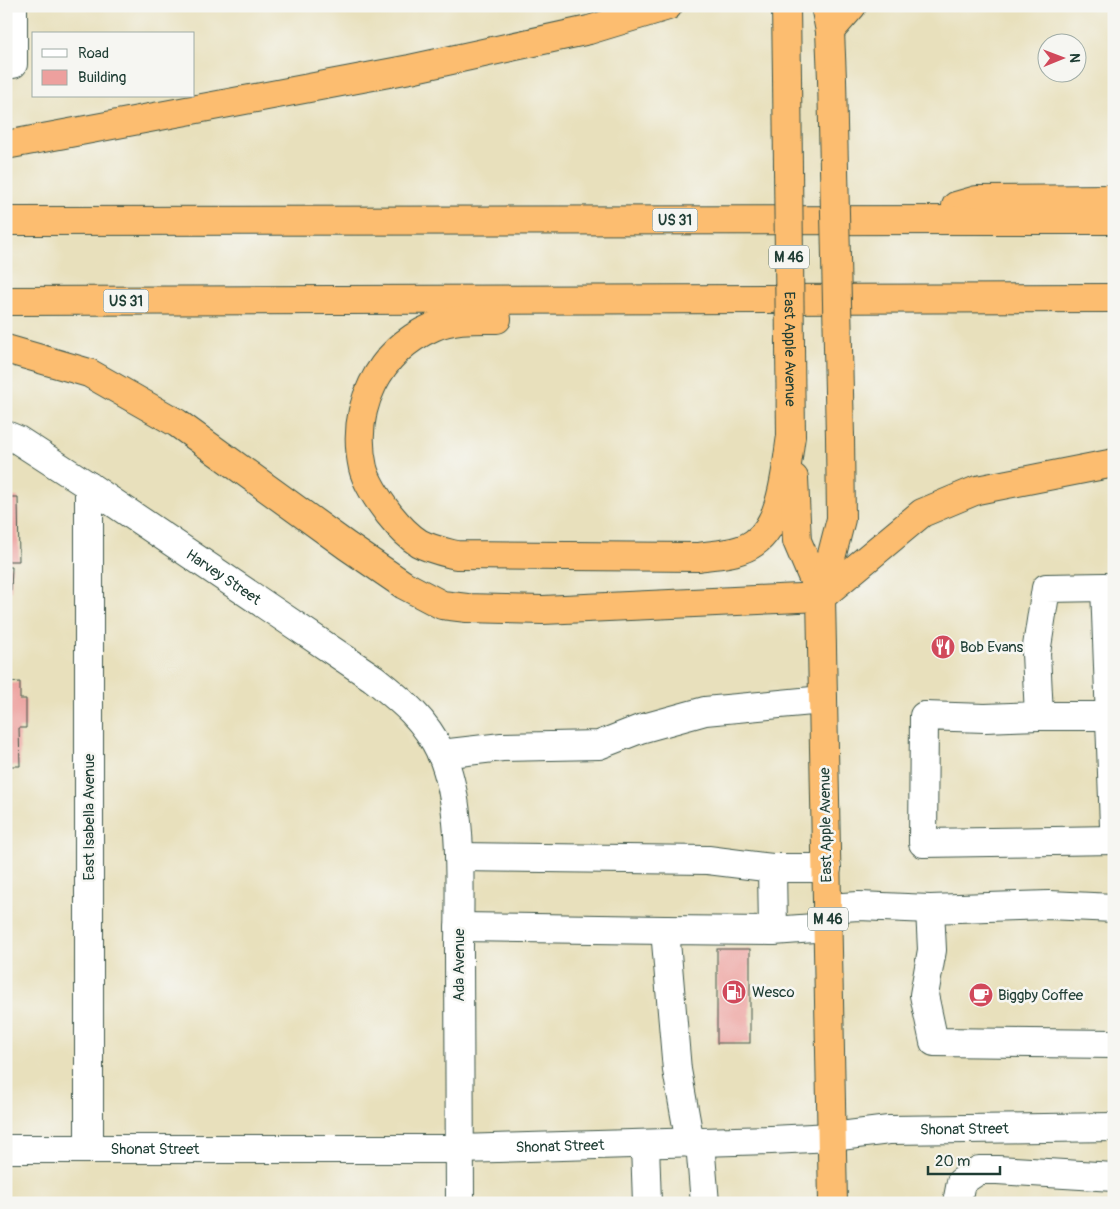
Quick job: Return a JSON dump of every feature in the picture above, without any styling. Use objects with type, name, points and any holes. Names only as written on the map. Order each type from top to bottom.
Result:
[{"type":"highway","points":[[6,145],[410,69],[589,30],[668,6]]},
{"type":"highway","name":"East Apple Avenue","points":[[786,6],[791,436],[797,542],[821,597]]},
{"type":"highway","points":[[828,18],[852,6]]},
{"type":"highway","name":"East Apple Avenue","points":[[828,18],[832,79],[840,437],[840,519],[821,597],[833,1203]]},
{"type":"highway","points":[[911,219],[977,200],[1114,199]]},
{"type":"highway","name":"US 31","points":[[6,221],[1114,220]]},
{"type":"highway","name":"US 31","points":[[6,301],[1114,298]]},
{"type":"highway","points":[[726,300],[620,318],[462,319],[434,326],[406,342],[387,360],[372,384],[363,411],[360,442],[364,469],[379,501],[397,524],[419,543],[440,551],[456,554],[699,557],[729,553],[754,543],[767,530],[778,507],[791,436]]},
{"type":"highway","points":[[6,349],[89,373],[177,423],[404,585],[442,605],[468,608],[543,610],[821,597],[922,513],[977,490],[1114,462]]},
{"type":"street","points":[[6,65],[13,64],[12,6]]},
{"type":"street","name":"Harvey Street","points":[[6,435],[18,440],[89,486],[373,678],[408,706],[435,743]]},
{"type":"street","name":"East Isabella Avenue","points":[[89,486],[89,1149]]},
{"type":"street","points":[[1039,716],[1036,653],[1046,588],[1109,587],[1111,680],[1109,716],[1114,826]]},
{"type":"street","points":[[435,743],[502,747],[598,745],[640,729],[706,711],[823,700]]},
{"type":"street","points":[[1109,716],[985,718],[924,716],[923,843],[1114,840]]},
{"type":"street","name":"Ada Avenue","points":[[435,743],[452,789],[459,857],[460,1203]]},
{"type":"street","points":[[459,857],[708,860],[772,868],[827,868]]},
{"type":"street","points":[[772,868],[773,931]]},
{"type":"street","points":[[459,927],[773,931],[828,918],[859,906],[930,909],[1049,905],[1114,908]]},
{"type":"street","points":[[930,909],[932,950],[924,995],[934,1042],[1114,1044]]},
{"type":"street","points":[[665,930],[677,1070],[695,1143],[705,1203]]},
{"type":"street","name":"Shonat Street","points":[[6,1149],[460,1149],[645,1145],[832,1137],[889,1130],[1114,1127]]},
{"type":"street","points":[[645,1145],[647,1203]]},
{"type":"street","points":[[957,1203],[961,1182],[979,1170],[1114,1177]]},
{"type":"building","points":[[6,497],[18,497],[19,561],[6,561]]},
{"type":"building","points":[[6,567],[12,567],[11,591],[6,591]]},
{"type":"building","points":[[20,682],[20,699],[26,699],[26,728],[19,728],[20,766],[6,766],[6,683]]},
{"type":"building","points":[[717,949],[750,949],[750,1043],[717,1043]]},
{"type":"place","name":"Bob Evans","points":[[943,647]]},
{"type":"place","name":"Wesco","points":[[734,992]]},
{"type":"place","name":"Biggby Coffee","points":[[981,995]]}]
